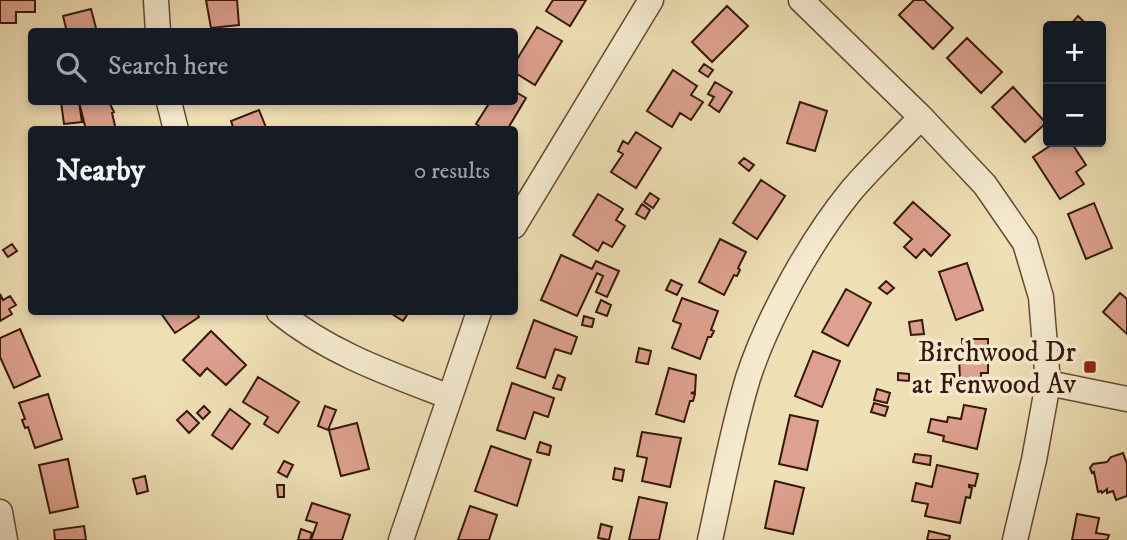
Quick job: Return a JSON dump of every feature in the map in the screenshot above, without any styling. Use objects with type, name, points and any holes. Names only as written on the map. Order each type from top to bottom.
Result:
[{"type":"street","points":[[156,0],[158,28]]},
{"type":"street","points":[[518,219],[651,0]]},
{"type":"street","points":[[801,0],[922,117],[985,185],[1025,243],[1041,297],[1048,383],[1034,460],[1015,540]]},
{"type":"street","points":[[170,105],[175,126]]},
{"type":"street","points":[[710,540],[748,379],[779,306],[815,243],[851,191],[922,117]]},
{"type":"street","points":[[283,315],[334,349],[374,368],[450,397]]},
{"type":"street","points":[[401,540],[479,315]]},
{"type":"street","points":[[1048,383],[1127,399]]},
{"type":"street","points":[[0,512],[5,540]]},
{"type":"building","points":[[0,0],[35,0],[35,12],[16,12],[16,23],[0,23]]},
{"type":"building","points":[[206,0],[237,0],[239,25],[211,28]]},
{"type":"building","points":[[553,0],[586,0],[570,26],[546,11]]},
{"type":"building","points":[[914,0],[924,0],[953,28],[933,49],[899,15]]},
{"type":"building","points":[[727,6],[748,26],[712,62],[692,42]]},
{"type":"building","points":[[91,9],[96,28],[66,28],[63,16]]},
{"type":"building","points":[[537,27],[562,41],[535,85],[518,74],[518,58]]},
{"type":"building","points":[[967,38],[1002,72],[981,93],[947,58]]},
{"type":"building","points":[[704,64],[713,70],[708,77],[699,71]]},
{"type":"building","points":[[673,70],[697,86],[691,95],[703,102],[691,120],[680,113],[672,127],[647,111]]},
{"type":"building","points":[[715,82],[732,92],[719,112],[709,105],[714,97],[708,94]]},
{"type":"building","points":[[1013,87],[1043,120],[1043,126],[1025,142],[992,107]]},
{"type":"building","points":[[518,93],[526,98],[509,126],[476,124],[488,105],[518,105]]},
{"type":"building","points":[[800,102],[827,111],[815,151],[787,143]]},
{"type":"building","points":[[61,105],[79,105],[82,122],[64,124]]},
{"type":"building","points":[[80,105],[110,105],[115,126],[85,126]]},
{"type":"building","points":[[259,110],[265,126],[233,126],[231,121]]},
{"type":"building","points":[[636,132],[661,148],[636,188],[611,172],[623,154],[618,151],[623,141],[628,144]]},
{"type":"building","points":[[1048,147],[1074,147],[1086,165],[1076,172],[1084,184],[1060,199],[1033,157]]},
{"type":"building","points":[[744,158],[754,165],[749,171],[739,163]]},
{"type":"building","points":[[761,180],[785,196],[757,239],[733,223]]},
{"type":"building","points":[[650,193],[659,199],[653,208],[644,202]]},
{"type":"building","points":[[598,194],[623,209],[616,220],[625,226],[612,247],[603,242],[598,251],[573,235]]},
{"type":"building","points":[[913,202],[950,235],[931,256],[924,249],[916,258],[904,247],[912,239],[894,223]]},
{"type":"building","points":[[1094,203],[1112,248],[1086,259],[1068,214]]},
{"type":"building","points":[[642,204],[650,210],[645,219],[636,214]]},
{"type":"building","points":[[720,239],[746,252],[737,276],[734,275],[724,295],[699,282]]},
{"type":"building","points":[[12,244],[17,251],[8,257],[3,250]]},
{"type":"building","points":[[561,255],[592,269],[596,261],[619,271],[607,297],[596,292],[603,276],[597,273],[577,316],[541,300]]},
{"type":"building","points":[[967,263],[983,310],[956,320],[939,272]]},
{"type":"building","points":[[671,280],[682,285],[677,295],[666,290]]},
{"type":"building","points":[[886,281],[894,288],[887,294],[879,288]]},
{"type":"building","points":[[846,289],[871,303],[848,346],[822,332]]},
{"type":"building","points":[[1120,293],[1127,299],[1127,334],[1103,312]]},
{"type":"building","points":[[0,294],[3,300],[10,296],[16,305],[9,309],[12,314],[0,321]]},
{"type":"building","points":[[682,298],[718,311],[711,330],[714,331],[711,337],[708,337],[700,359],[672,348],[681,324],[673,321]]},
{"type":"building","points":[[601,300],[611,305],[607,316],[596,312]]},
{"type":"building","points":[[162,315],[198,315],[199,317],[175,333]]},
{"type":"building","points":[[394,315],[407,315],[403,321]]},
{"type":"building","points":[[584,316],[594,319],[592,327],[582,325]]},
{"type":"building","points":[[534,320],[577,337],[571,354],[555,349],[545,378],[517,368]]},
{"type":"building","points":[[922,320],[924,334],[911,335],[909,322]]},
{"type":"building","points":[[20,329],[40,376],[14,388],[0,357],[0,338]]},
{"type":"building","points":[[211,331],[246,365],[226,385],[207,368],[200,376],[183,360]]},
{"type":"building","points":[[962,339],[988,339],[988,373],[981,373],[981,385],[960,385],[959,352],[963,351]]},
{"type":"building","points":[[639,348],[651,351],[648,364],[636,362]]},
{"type":"building","points":[[813,351],[840,361],[822,407],[795,396]]},
{"type":"building","points":[[669,368],[696,375],[695,392],[691,393],[695,394],[684,422],[656,414]]},
{"type":"building","points":[[898,373],[909,374],[909,381],[898,380]]},
{"type":"building","points":[[558,375],[565,378],[561,390],[553,388]]},
{"type":"building","points":[[258,377],[299,402],[278,433],[264,424],[268,417],[243,402]]},
{"type":"building","points":[[512,383],[554,398],[548,417],[534,412],[525,439],[497,430]]},
{"type":"building","points":[[877,389],[890,393],[887,403],[874,400]]},
{"type":"building","points":[[48,394],[62,439],[35,448],[28,427],[25,428],[22,420],[25,419],[19,403]]},
{"type":"building","points":[[874,403],[888,407],[885,416],[871,412]]},
{"type":"building","points":[[964,405],[986,409],[977,449],[943,441],[944,436],[928,432],[931,419],[947,422],[948,417],[961,419]]},
{"type":"building","points":[[204,406],[210,412],[203,419],[197,413]]},
{"type":"building","points":[[325,406],[336,410],[328,430],[318,426]]},
{"type":"building","points":[[230,409],[250,424],[232,449],[212,435]]},
{"type":"building","points":[[187,411],[199,423],[189,433],[177,420]]},
{"type":"building","points":[[790,415],[818,421],[807,470],[779,464]]},
{"type":"building","points":[[357,423],[369,469],[341,476],[329,430]]},
{"type":"building","points":[[642,432],[681,438],[670,487],[642,481],[647,458],[637,456]]},
{"type":"building","points":[[540,442],[551,446],[549,455],[537,452]]},
{"type":"building","points":[[491,446],[531,460],[517,506],[475,491]]},
{"type":"building","points":[[1123,453],[1127,464],[1127,496],[1116,500],[1113,491],[1107,493],[1107,489],[1102,493],[1098,492],[1094,472],[1092,473],[1090,468],[1093,464],[1107,462],[1111,457]]},
{"type":"building","points":[[915,454],[931,456],[930,465],[913,462]]},
{"type":"building","points":[[68,459],[78,507],[50,513],[39,465]]},
{"type":"building","points":[[284,461],[293,465],[287,477],[278,472]]},
{"type":"building","points":[[937,465],[978,474],[975,486],[969,485],[972,488],[970,498],[966,497],[960,523],[925,516],[928,504],[912,501],[916,483],[932,487]]},
{"type":"building","points":[[615,468],[624,470],[622,481],[613,479]]},
{"type":"building","points":[[145,476],[148,491],[137,494],[133,479]]},
{"type":"building","points":[[775,481],[804,488],[793,534],[765,528]]},
{"type":"building","points":[[277,485],[284,485],[284,497],[278,497]]},
{"type":"building","points":[[639,497],[667,503],[659,540],[629,540]]},
{"type":"building","points":[[312,503],[350,515],[342,540],[311,540],[317,523],[306,520]]},
{"type":"building","points":[[470,506],[497,515],[489,540],[458,540]]},
{"type":"building","points":[[1077,514],[1099,518],[1096,533],[1109,535],[1107,540],[1072,540]]},
{"type":"building","points":[[601,524],[612,527],[609,540],[598,538]]},
{"type":"building","points":[[84,526],[86,540],[55,540],[54,530]]},
{"type":"building","points":[[301,529],[312,533],[310,540],[298,540]]},
{"type":"building","points":[[929,531],[950,536],[949,540],[927,540]]},
{"type":"place","name":"Birchwood Dr at Fenwood Av","points":[[1090,367]]}]
